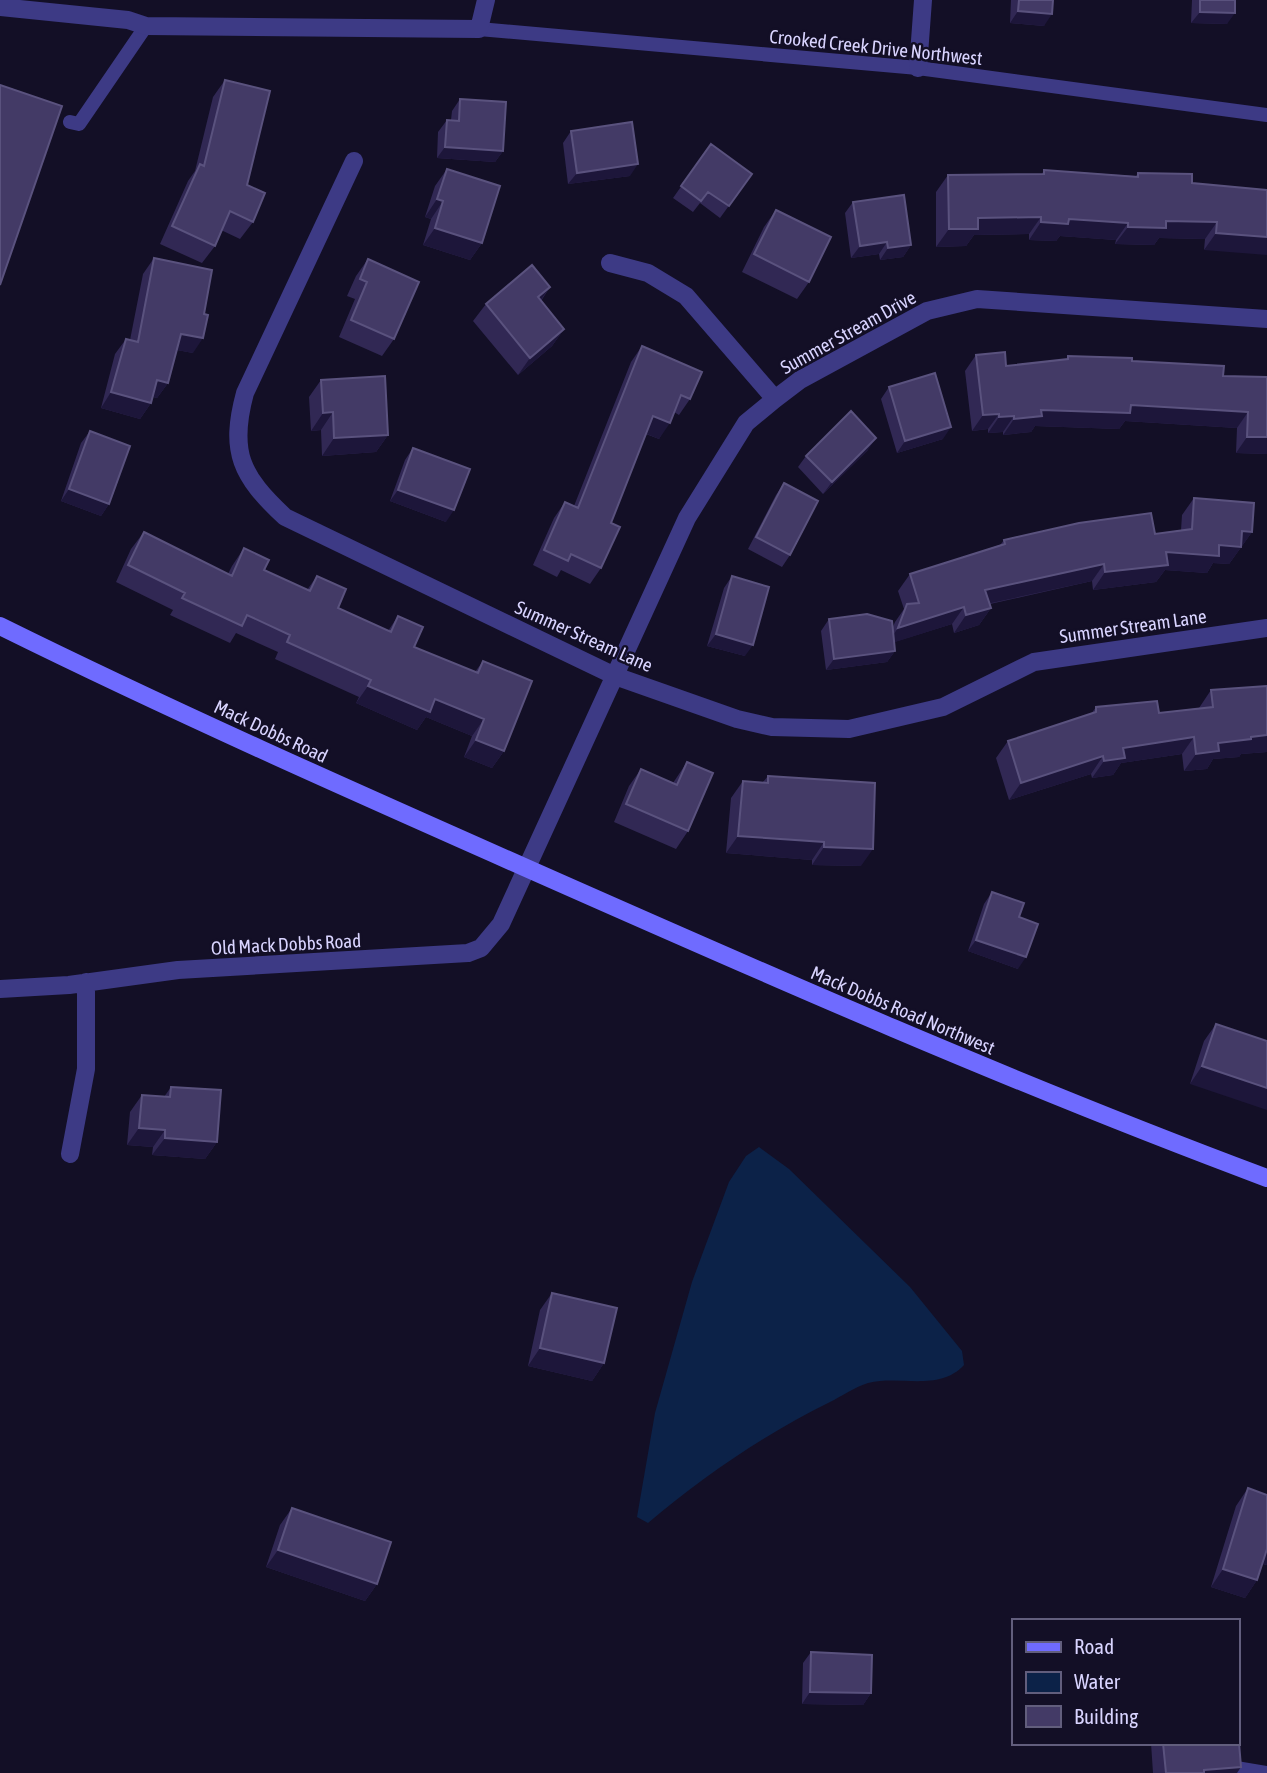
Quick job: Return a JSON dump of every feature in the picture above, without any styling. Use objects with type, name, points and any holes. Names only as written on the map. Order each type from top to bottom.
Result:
[{"type":"street","points":[[0,8],[128,20],[146,26],[479,29],[486,0]]},
{"type":"street","points":[[918,68],[923,0]]},
{"type":"street","name":"Summer Stream Lane","points":[[354,161],[245,393],[237,421],[241,461],[256,491],[285,517],[615,676],[737,719],[772,727],[849,729],[943,707],[1034,662],[1267,628]]},
{"type":"street","points":[[610,263],[648,273],[686,296],[775,399]]},
{"type":"street","name":"Summer Stream Drive","points":[[527,868],[687,518],[746,423],[800,380],[927,311],[976,299],[1267,319]]},
{"type":"street","name":"Mack Dobbs Road","points":[[0,626],[329,781],[527,868]]},
{"type":"street","name":"Old Mack Dobbs Road","points":[[0,989],[86,982],[178,970],[468,953],[481,948],[501,924],[527,868]]},
{"type":"street","name":"Mack Dobbs Road Northwest","points":[[527,868],[724,957],[999,1075],[1267,1178]]},
{"type":"street","points":[[70,1154],[86,1069],[86,982]]},
{"type":"lane","points":[[70,121],[79,124],[146,26]]},
{"type":"lane","name":"Crooked Creek Drive Northwest","points":[[479,29],[918,68],[1267,115]]},
{"type":"lane","points":[[1236,1768],[1267,1773]]},
{"type":"water","points":[[759,1147],[789,1169],[910,1287],[962,1351],[964,1365],[943,1378],[881,1381],[853,1389],[736,1457],[648,1523],[637,1517],[655,1413],[692,1282],[729,1182],[746,1156]]},
{"type":"building","points":[[1019,0],[1053,0],[1052,14],[1018,11]]},
{"type":"building","points":[[1200,0],[1235,0],[1235,13],[1200,12]]},
{"type":"building","points":[[225,80],[270,91],[247,185],[265,193],[253,222],[230,211],[215,246],[172,226],[200,164],[204,166]]},
{"type":"building","points":[[0,85],[62,106],[0,285]]},
{"type":"building","points":[[460,99],[506,102],[503,151],[445,147],[447,120],[459,121]]},
{"type":"building","points":[[632,122],[638,164],[577,173],[571,131]]},
{"type":"building","points":[[711,144],[752,174],[729,206],[708,192],[701,201],[681,186]]},
{"type":"building","points":[[447,169],[500,186],[482,243],[435,228],[443,201],[437,199]]},
{"type":"building","points":[[1044,170],[1138,177],[1138,173],[1192,174],[1192,183],[1267,190],[1267,237],[1216,233],[1217,222],[1166,221],[1166,228],[1128,227],[1128,223],[1069,219],[1068,224],[1041,222],[1041,217],[978,218],[978,229],[949,229],[948,175],[1044,174]]},
{"type":"building","points":[[904,195],[911,245],[888,248],[887,242],[860,246],[853,202]]},
{"type":"building","points":[[776,210],[831,237],[809,282],[754,254]]},
{"type":"building","points":[[154,258],[212,270],[204,314],[208,315],[203,338],[181,334],[168,383],[157,380],[151,403],[111,392],[126,339],[138,342]]},
{"type":"building","points":[[368,259],[419,282],[394,339],[351,320],[367,282],[360,279]]},
{"type":"building","points":[[532,265],[550,287],[538,297],[564,329],[530,358],[486,304]]},
{"type":"building","points":[[642,346],[702,372],[690,399],[681,395],[670,423],[653,416],[611,523],[620,527],[601,568],[571,554],[568,561],[544,550],[565,502],[578,508]]},
{"type":"building","points":[[1005,352],[1006,366],[1068,359],[1068,356],[1132,358],[1132,361],[1224,366],[1223,376],[1267,377],[1267,437],[1247,437],[1248,412],[1131,405],[1130,413],[1041,410],[1042,416],[1014,419],[1014,416],[999,417],[999,414],[983,415],[976,355]]},
{"type":"building","points":[[935,373],[951,427],[905,441],[889,387]]},
{"type":"building","points":[[385,376],[388,435],[334,438],[333,412],[323,413],[321,380]]},
{"type":"building","points":[[851,411],[876,438],[832,482],[806,456]]},
{"type":"building","points":[[90,431],[130,446],[109,504],[69,489]]},
{"type":"building","points":[[413,448],[470,469],[454,510],[398,490]]},
{"type":"building","points":[[784,483],[818,501],[790,555],[756,537]]},
{"type":"building","points":[[1194,498],[1254,503],[1252,532],[1242,531],[1241,547],[1219,545],[1219,556],[1166,552],[1168,565],[1105,572],[1104,564],[985,590],[991,608],[966,615],[964,607],[898,628],[907,604],[919,603],[910,574],[1005,544],[1004,540],[1079,523],[1151,513],[1155,534],[1192,529]]},
{"type":"building","points":[[144,532],[232,576],[244,548],[269,560],[264,570],[310,591],[317,576],[346,589],[338,608],[391,632],[398,616],[423,627],[414,647],[478,673],[483,661],[532,681],[504,751],[476,740],[484,719],[435,699],[430,712],[368,686],[371,680],[287,642],[290,635],[247,615],[242,626],[182,598],[185,593],[128,565]]},
{"type":"building","points":[[732,576],[769,587],[753,645],[716,634]]},
{"type":"building","points":[[867,614],[892,621],[895,651],[834,659],[829,619]]},
{"type":"building","points":[[1267,686],[1267,735],[1218,743],[1219,751],[1196,754],[1194,737],[1123,748],[1125,758],[1104,761],[1103,756],[1021,783],[1008,741],[1096,712],[1096,707],[1157,701],[1159,713],[1213,707],[1211,690]]},
{"type":"building","points":[[687,762],[713,773],[688,831],[626,804],[641,769],[677,785]]},
{"type":"building","points":[[768,776],[875,783],[873,849],[824,847],[824,842],[738,836],[743,781],[768,783]]},
{"type":"building","points":[[992,892],[1024,903],[1019,917],[1038,924],[1026,957],[976,940]]},
{"type":"building","points":[[1216,1024],[1267,1041],[1267,1088],[1202,1066]]},
{"type":"building","points":[[171,1087],[221,1090],[217,1142],[165,1138],[165,1130],[139,1128],[142,1095],[170,1097]]},
{"type":"building","points":[[552,1293],[617,1308],[604,1363],[540,1348]]},
{"type":"building","points":[[1248,1488],[1267,1495],[1267,1549],[1257,1580],[1223,1569]]},
{"type":"building","points":[[292,1508],[391,1542],[377,1584],[278,1550]]},
{"type":"building","points":[[811,1652],[872,1655],[871,1693],[810,1692]]},
{"type":"building","points":[[1239,1742],[1241,1767],[1204,1770],[1204,1773],[1166,1773],[1163,1745],[1239,1745]]}]
